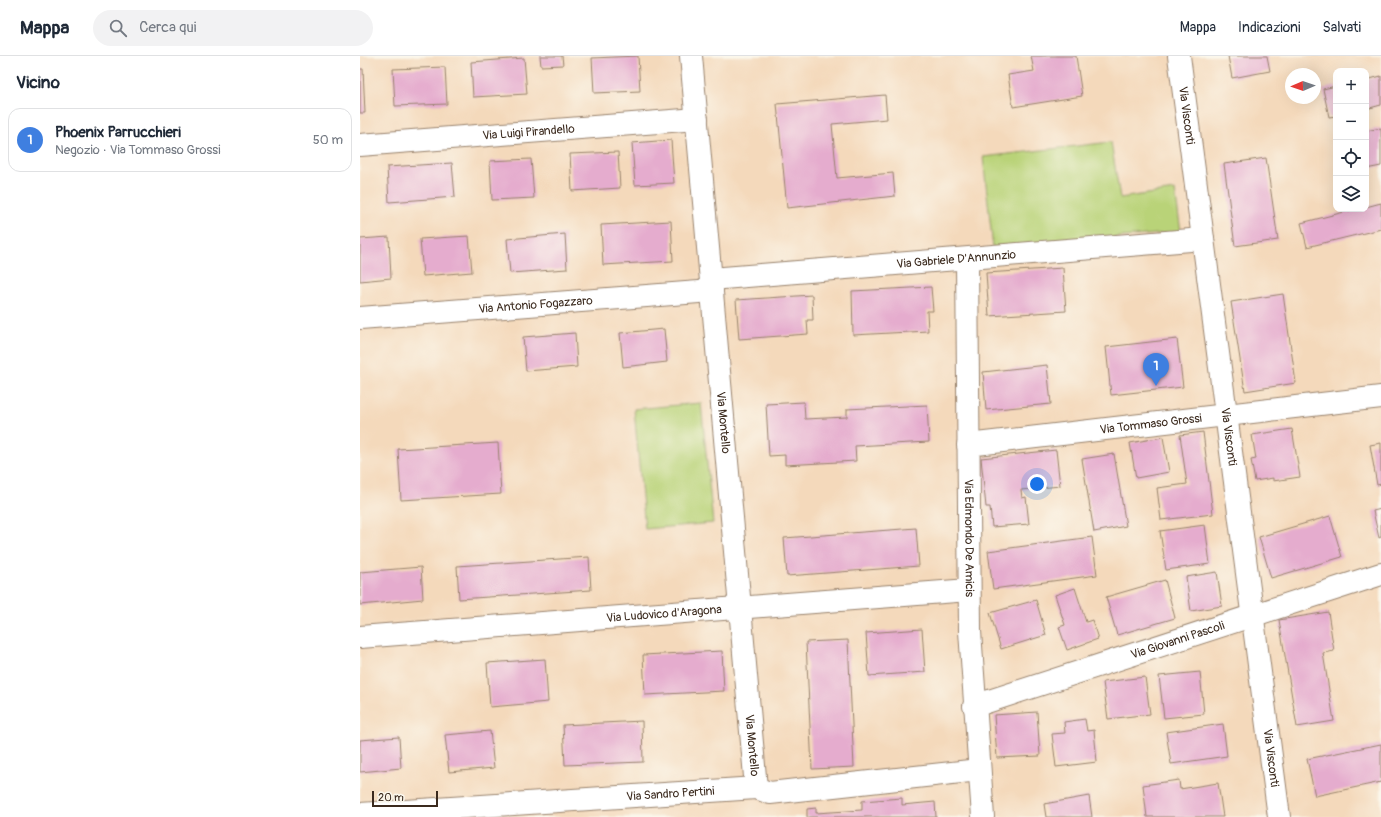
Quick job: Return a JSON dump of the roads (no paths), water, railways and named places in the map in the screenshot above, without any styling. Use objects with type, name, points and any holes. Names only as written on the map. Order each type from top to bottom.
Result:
[{"type":"street","name":"Via Montello","points":[[691,56],[756,788]]},
{"type":"street","name":"Via Visconti","points":[[1179,56],[1279,817]]},
{"type":"street","name":"Via Luigi Pirandello","points":[[360,145],[697,119]]},
{"type":"street","name":"Via Gabriele D'Annunzio","points":[[711,285],[966,259],[1203,239]]},
{"type":"street","name":"Via Edmondo De Amicis","points":[[966,259],[969,590],[974,706],[983,817]]},
{"type":"street","name":"Via Antonio Fogazzaro","points":[[360,318],[711,285]]},
{"type":"street","name":"Via Tommaso Grossi","points":[[968,445],[1381,397]]},
{"type":"street","name":"Via Giovanni Pascoli","points":[[974,706],[1381,574]]},
{"type":"street","name":"Via Ludovico d'Aragona","points":[[360,637],[969,590]]},
{"type":"street","name":"Via Sandro Pertini","points":[[360,814],[756,788],[770,793],[979,770]]},
{"type":"place","name":"Phoenix Parrucchieri","points":[[1156,386]]}]
